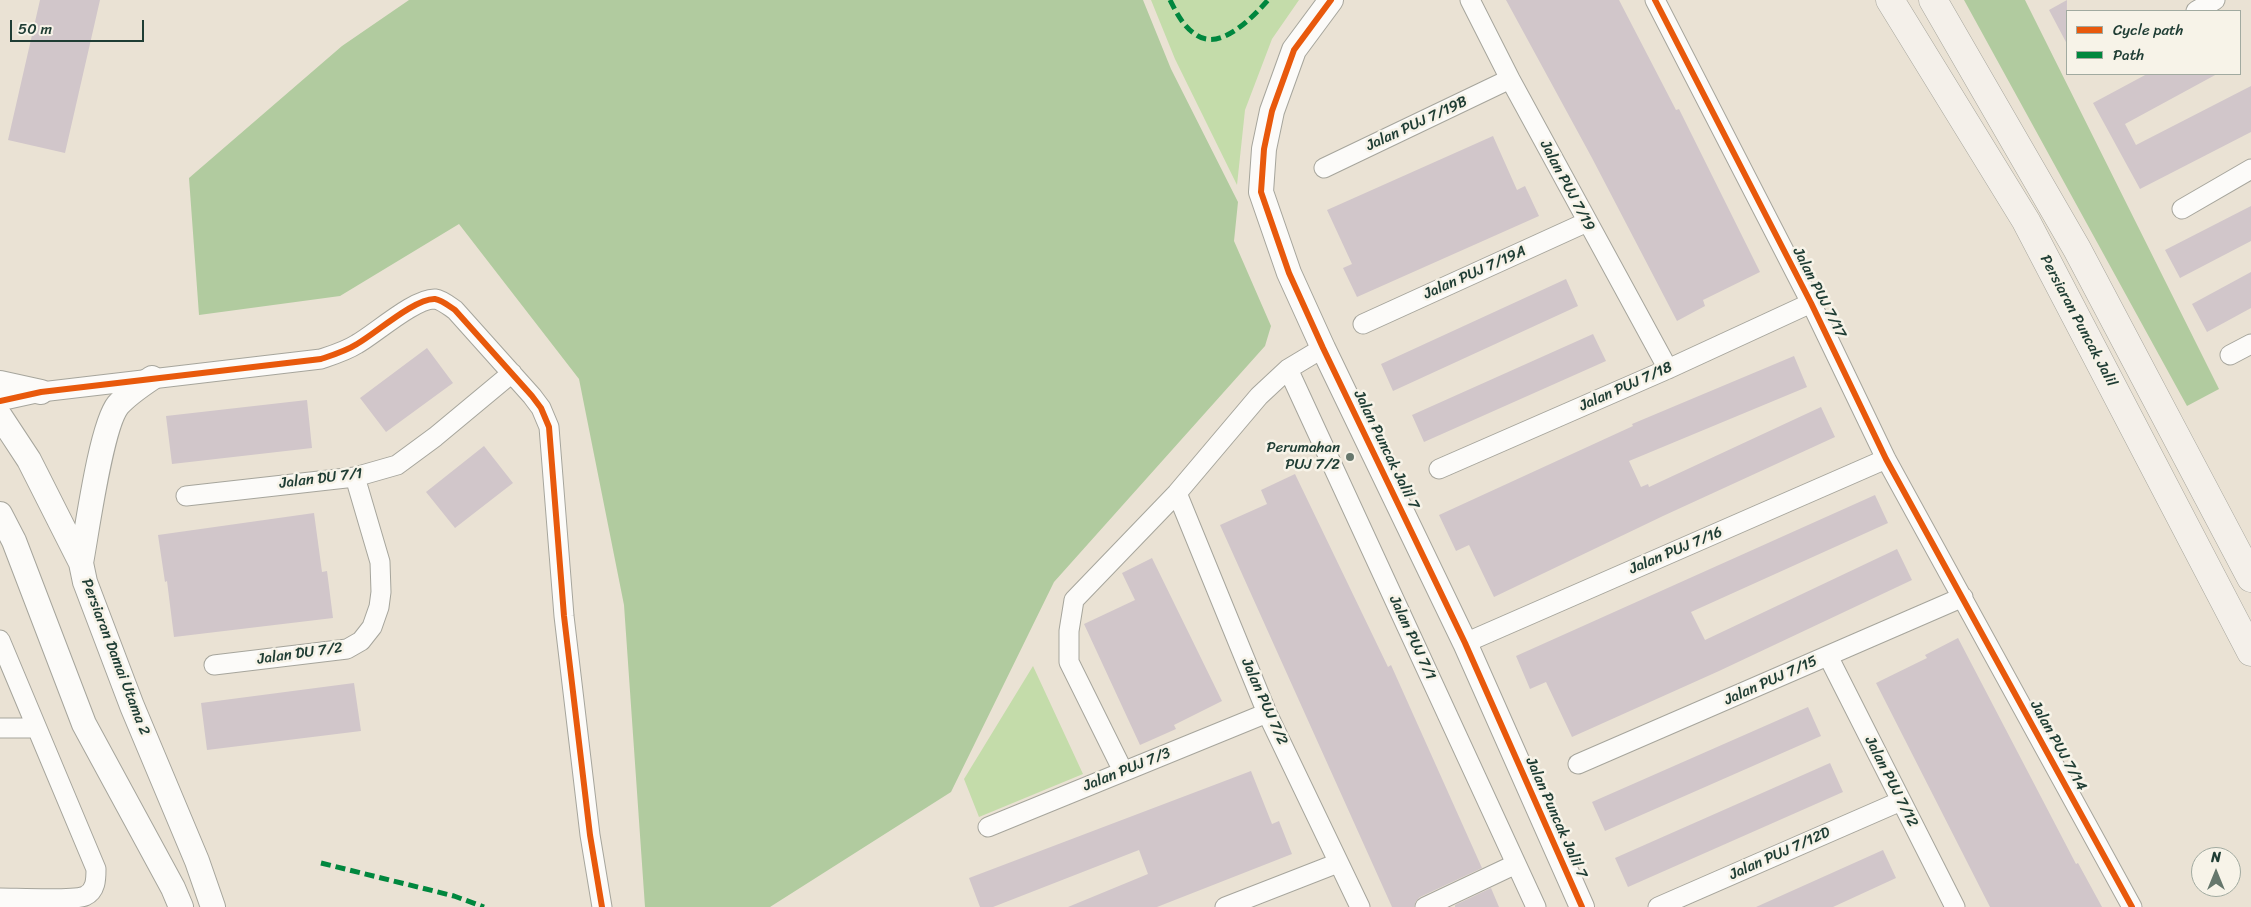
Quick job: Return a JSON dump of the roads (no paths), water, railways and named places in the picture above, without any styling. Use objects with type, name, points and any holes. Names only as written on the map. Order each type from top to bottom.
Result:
[{"type":"main road","name":"Persiaran Puncak Jalil","points":[[1890,0],[2026,221],[2251,652]]},
{"type":"main road","points":[[1933,0],[2077,249],[2251,578]]},
{"type":"street","name":"Jalan Puncak Jalil 7","points":[[1331,0],[1294,50],[1275,102],[1264,149],[1261,192],[1289,273],[1323,348],[1465,643],[1582,907]]},
{"type":"street","name":"Jalan PUJ 7/19","points":[[1470,0],[1510,80],[1668,369]]},
{"type":"street","name":"Jalan PUJ 7/17","points":[[1655,0],[1811,303],[1886,459],[1962,597]]},
{"type":"street","points":[[2198,10],[2215,0]]},
{"type":"street","name":"Jalan PUJ 7/19B","points":[[1324,168],[1510,80]]},
{"type":"street","points":[[2182,209],[2251,169]]},
{"type":"street","name":"Jalan PUJ 7/19A","points":[[1363,324],[1587,222]]},
{"type":"street","points":[[0,401],[41,392],[321,359],[357,345],[413,307],[435,299],[455,310],[536,402],[549,427],[564,616],[590,835],[602,907]]},
{"type":"street","name":"Jalan PUJ 7/18","points":[[1440,469],[1668,369],[1811,303]]},
{"type":"street","points":[[2230,355],[2251,344]]},
{"type":"street","points":[[1123,772],[1069,662],[1069,631],[1074,600],[1177,493],[1258,396],[1288,369],[1323,348]]},
{"type":"street","name":"Jalan PUJ 7/1","points":[[1288,369],[1536,907]]},
{"type":"street","name":"Jalan DU 7/1","points":[[186,496],[355,477],[397,465],[436,437],[512,373]]},
{"type":"street","points":[[81,563],[107,428],[117,406],[136,388],[152,378]]},
{"type":"street","points":[[0,383],[41,392]]},
{"type":"street","name":"Persiaran Damai Utama 2","points":[[0,416],[29,460],[81,563],[84,582],[128,697],[197,861],[213,907]]},
{"type":"street","name":"Jalan PUJ 7/16","points":[[1465,643],[1886,459]]},
{"type":"street","name":"Jalan DU 7/2","points":[[214,665],[347,649],[361,641],[372,626],[379,607],[380,562],[355,477]]},
{"type":"street","name":"Jalan PUJ 7/2","points":[[1177,493],[1266,713],[1360,907]]},
{"type":"street","points":[[3,530],[84,724],[173,888],[180,907]]},
{"type":"street","name":"Jalan PUJ 7/15","points":[[1578,764],[1962,597]]},
{"type":"street","name":"Jalan PUJ 7/14","points":[[1962,597],[2132,907]]},
{"type":"street","points":[[0,640],[96,869],[94,889],[86,896],[74,898],[0,898]]},
{"type":"street","name":"Jalan PUJ 7/12","points":[[1828,656],[1955,907]]},
{"type":"street","name":"Jalan PUJ 7/3","points":[[988,827],[1266,713]]},
{"type":"street","points":[[0,728],[36,728]]},
{"type":"street","name":"Jalan PUJ 7/12D","points":[[1658,907],[1901,801]]},
{"type":"street","points":[[1226,907],[1338,862]]},
{"type":"street","points":[[1425,907],[1516,864]]},
{"type":"place","name":"Perumahan PUJ 7/2","points":[[1350,457]]}]
